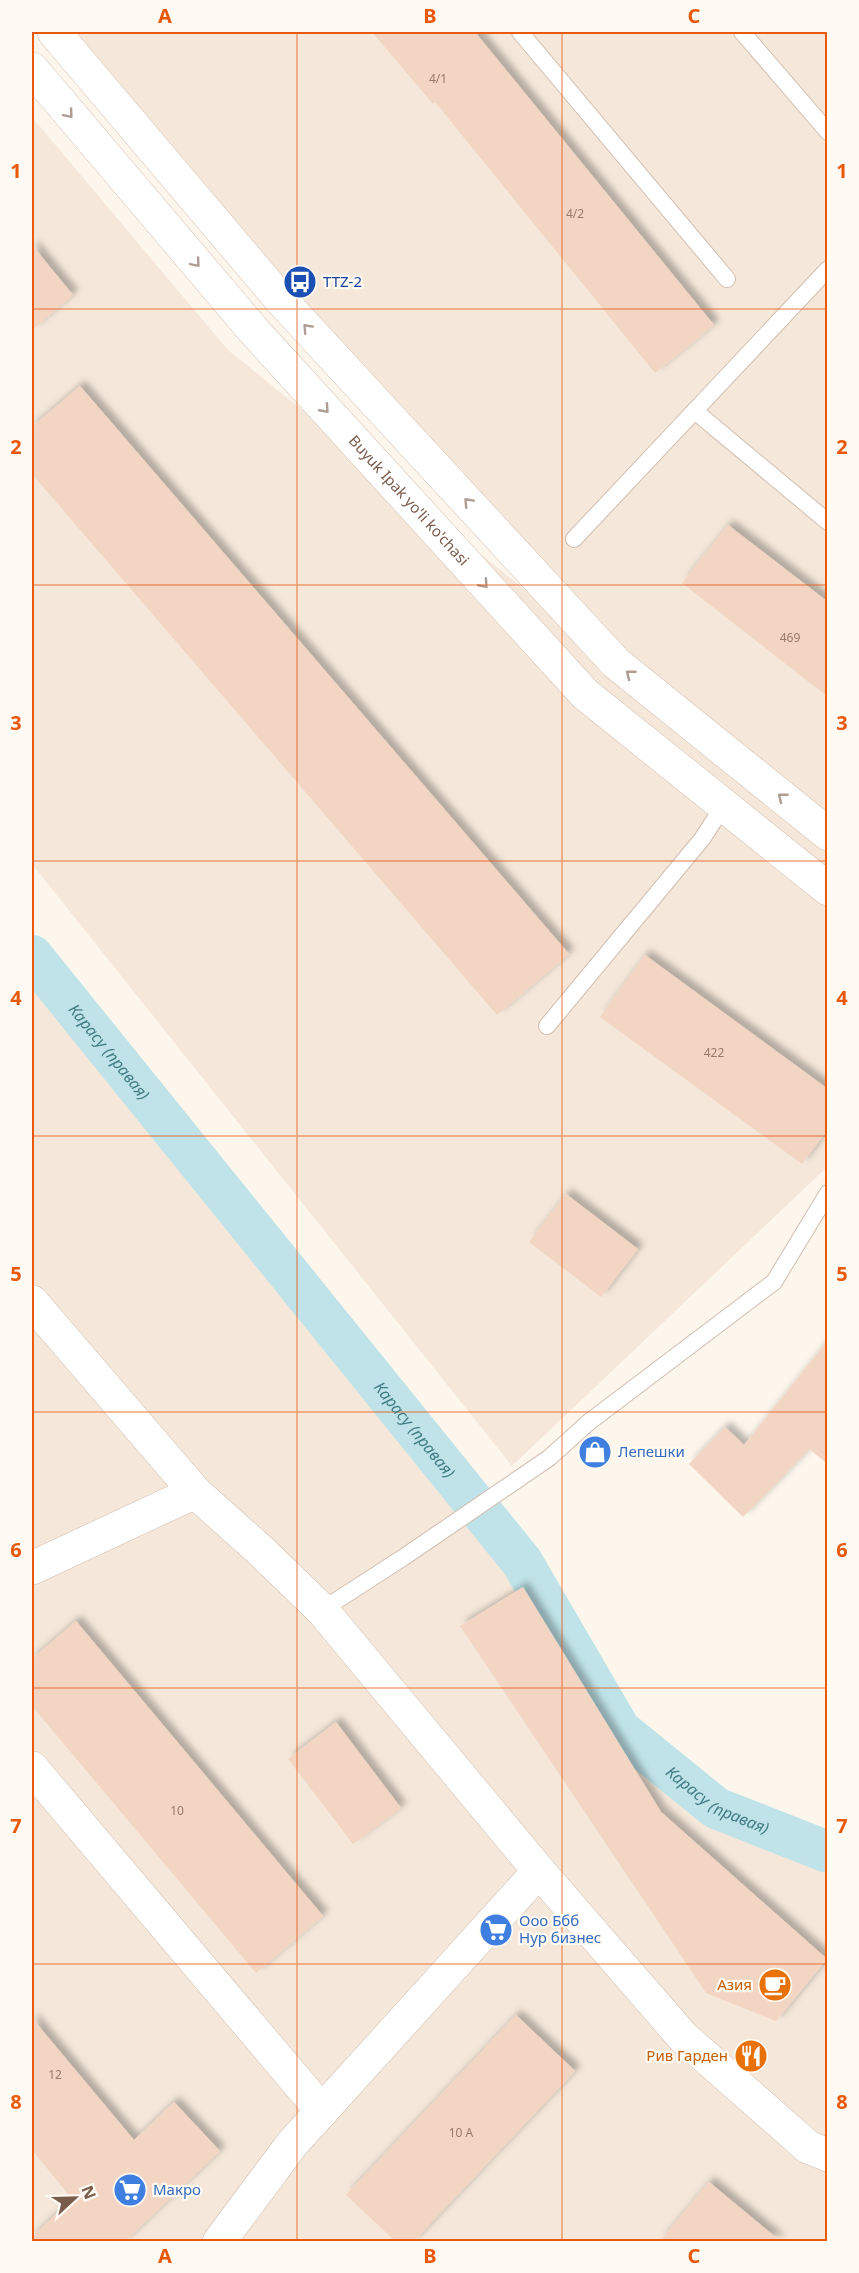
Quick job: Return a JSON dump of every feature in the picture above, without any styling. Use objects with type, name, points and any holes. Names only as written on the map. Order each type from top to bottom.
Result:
[{"type":"street","points":[[54,32],[281,300],[616,663],[828,834]]},
{"type":"street","name":"Buyuk Ipak yo'li ko'chasi","points":[[32,69],[254,332],[585,694],[828,889]]},
{"type":"street","points":[[32,1302],[195,1492],[322,1610],[539,1871],[683,2037],[808,2147],[828,2155]]},
{"type":"street","points":[[32,1568],[195,1492]]},
{"type":"street","points":[[32,1768],[322,2111]]},
{"type":"street","points":[[219,2241],[292,2144],[539,1871]]},
{"type":"lane","points":[[520,32],[727,279]]},
{"type":"lane","points":[[741,32],[828,132]]},
{"type":"lane","points":[[574,539],[696,412],[828,269]]},
{"type":"lane","points":[[696,412],[828,522]]},
{"type":"lane","points":[[547,1026],[702,839],[724,805]]},
{"type":"lane","points":[[322,1610],[549,1458],[589,1422],[774,1282],[828,1193]]},
{"type":"shaded area","points":[[54,32],[827,32],[827,1167],[512,1466],[32,864],[32,117],[228,350],[613,661]]},
{"type":"shaded area","points":[[32,956],[522,1562],[620,1730],[716,1808],[827,1852],[827,2241],[32,2241]]},
{"type":"building","points":[[372,32],[475,32],[714,325],[655,373],[435,102],[433,104]]},
{"type":"building","points":[[32,245],[73,295],[32,330]]},
{"type":"building","points":[[80,386],[569,954],[497,1015],[32,474],[32,427]]},
{"type":"building","points":[[728,525],[828,602],[828,697],[682,583]]},
{"type":"building","points":[[645,955],[828,1089],[828,1129],[802,1164],[600,1017]]},
{"type":"building","points":[[566,1194],[638,1249],[601,1297],[529,1242]]},
{"type":"building","points":[[828,1340],[828,1464],[809,1449],[743,1517],[689,1464],[725,1427],[744,1445]]},
{"type":"building","points":[[523,1587],[661,1812],[827,1959],[776,2021],[706,1993],[460,1626]]},
{"type":"building","points":[[76,1621],[323,1916],[256,1973],[32,1706],[32,1659]]},
{"type":"building","points":[[336,1722],[401,1808],[353,1844],[288,1759]]},
{"type":"building","points":[[516,2015],[575,2071],[414,2241],[395,2241],[346,2195]]},
{"type":"building","points":[[32,2018],[134,2140],[174,2102],[220,2151],[125,2241],[32,2241],[32,2237],[72,2199],[32,2150]]},
{"type":"building","points":[[709,2182],[780,2241],[660,2241]]},
{"type":"waterway","name":"Карасу (правая)","points":[[32,956],[522,1562],[620,1730],[716,1808],[828,1852]]},
{"type":"place","name":"TTZ-2","points":[[300,282]]},
{"type":"place","name":"Лепешки","points":[[595,1452]]},
{"type":"place","name":"Ооо Ббб Нур бизнес","points":[[496,1930]]},
{"type":"place","name":"Азия","points":[[775,1985]]},
{"type":"place","name":"Рив Гарден","points":[[751,2056]]},
{"type":"place","name":"Макро","points":[[130,2190]]}]
